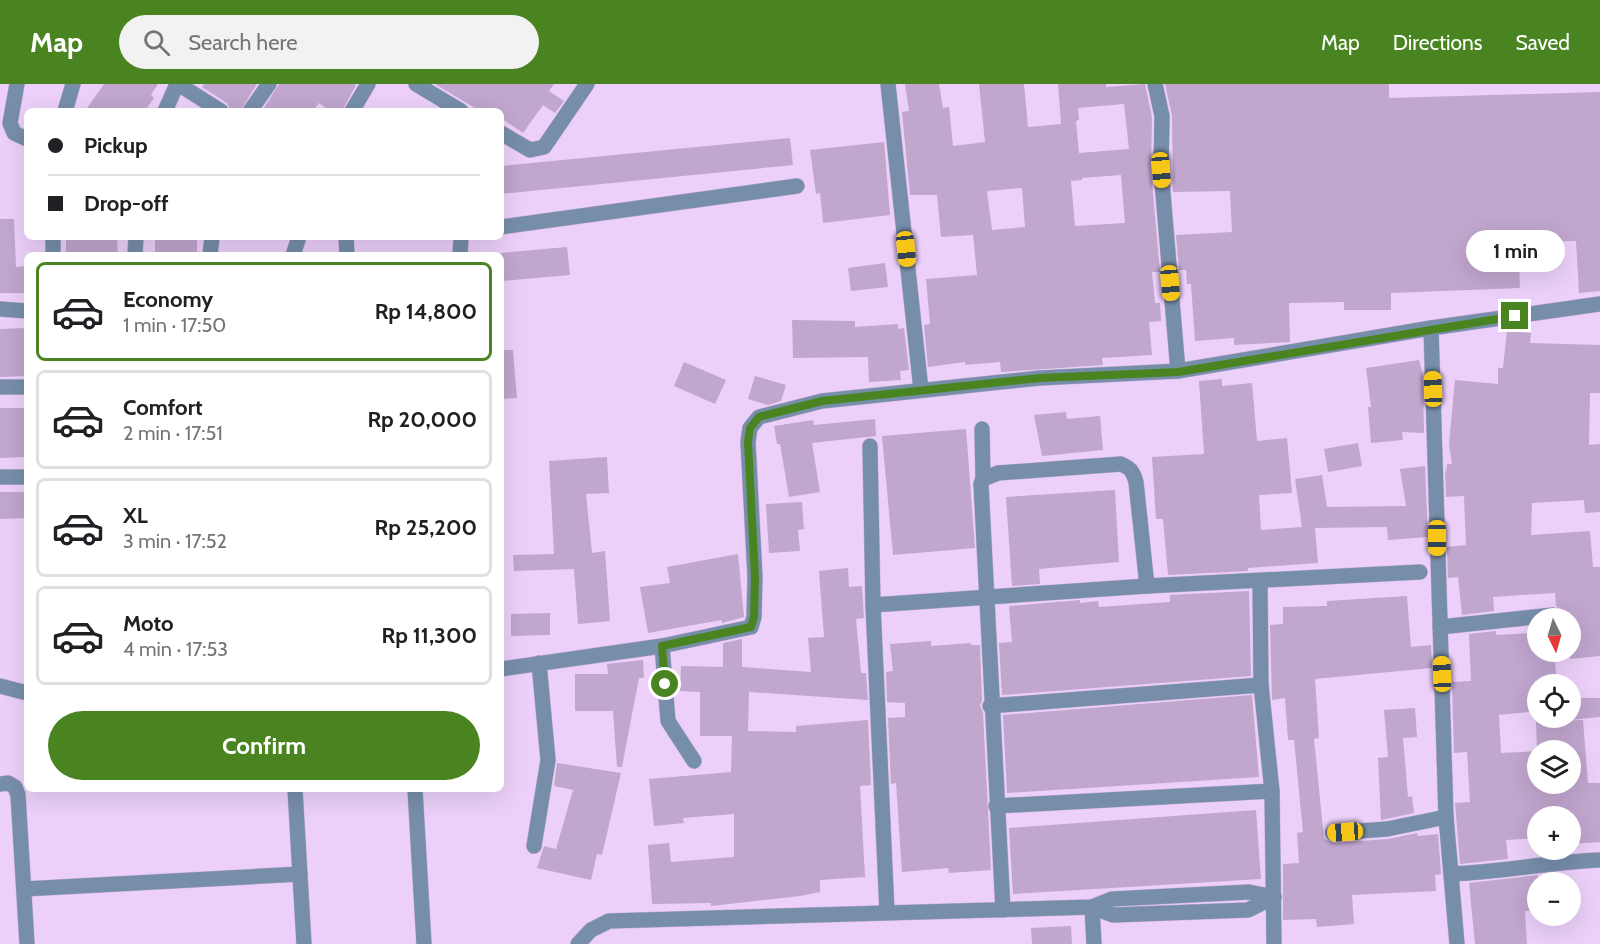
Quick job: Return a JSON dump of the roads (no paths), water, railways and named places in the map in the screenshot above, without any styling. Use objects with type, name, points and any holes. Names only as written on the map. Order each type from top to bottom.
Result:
[{"type":"street","points":[[17,84],[10,123],[14,133],[24,138]]},
{"type":"street","points":[[65,108],[73,84]]},
{"type":"street","points":[[166,108],[177,84],[216,108]]},
{"type":"street","points":[[252,108],[269,84]]},
{"type":"street","points":[[354,108],[368,84]]},
{"type":"street","points":[[416,84],[456,108]]},
{"type":"street","points":[[888,84],[921,390]]},
{"type":"street","points":[[1155,84],[1162,116],[1161,170],[1178,372]]},
{"type":"street","points":[[504,136],[531,150],[544,147],[579,86]]},
{"type":"street","points":[[504,227],[797,186]]},
{"type":"street","points":[[504,669],[662,646],[751,627],[754,617],[755,577],[748,442],[750,428],[759,417],[822,401],[921,390],[1040,378],[1178,372],[1431,328],[1600,303]]},
{"type":"street","points":[[0,309],[24,310]]},
{"type":"street","points":[[1431,328],[1446,817],[1457,944]]},
{"type":"street","points":[[0,387],[24,387]]},
{"type":"street","points":[[982,429],[983,479],[981,484],[990,706],[1003,910]]},
{"type":"street","points":[[870,446],[873,605],[887,912]]},
{"type":"street","points":[[983,479],[998,473],[1120,464],[1128,467],[1134,472],[1136,482],[1147,586]]},
{"type":"street","points":[[0,477],[24,477]]},
{"type":"street","points":[[873,605],[1147,586],[1420,573]]},
{"type":"street","points":[[1260,582],[1261,685],[1272,791],[1274,944]]},
{"type":"street","points":[[1440,627],[1527,618]]},
{"type":"street","points":[[662,646],[669,721],[694,761]]},
{"type":"street","points":[[534,846],[548,760],[539,663]]},
{"type":"street","points":[[990,706],[1261,685]]},
{"type":"street","points":[[0,686],[24,692]]},
{"type":"street","points":[[14,786],[27,944]]},
{"type":"street","points":[[996,806],[1272,791]]},
{"type":"street","points":[[295,792],[304,944]]},
{"type":"street","points":[[415,792],[424,944]]},
{"type":"street","points":[[1333,833],[1387,829],[1446,817]]},
{"type":"street","points":[[1452,874],[1513,871],[1565,861],[1600,860]]},
{"type":"street","points":[[24,889],[300,874]]},
{"type":"street","points":[[579,944],[591,930],[609,921],[1092,907],[1113,915],[1248,910],[1274,897]]},
{"type":"street","points":[[1092,907],[1094,944]]}]
